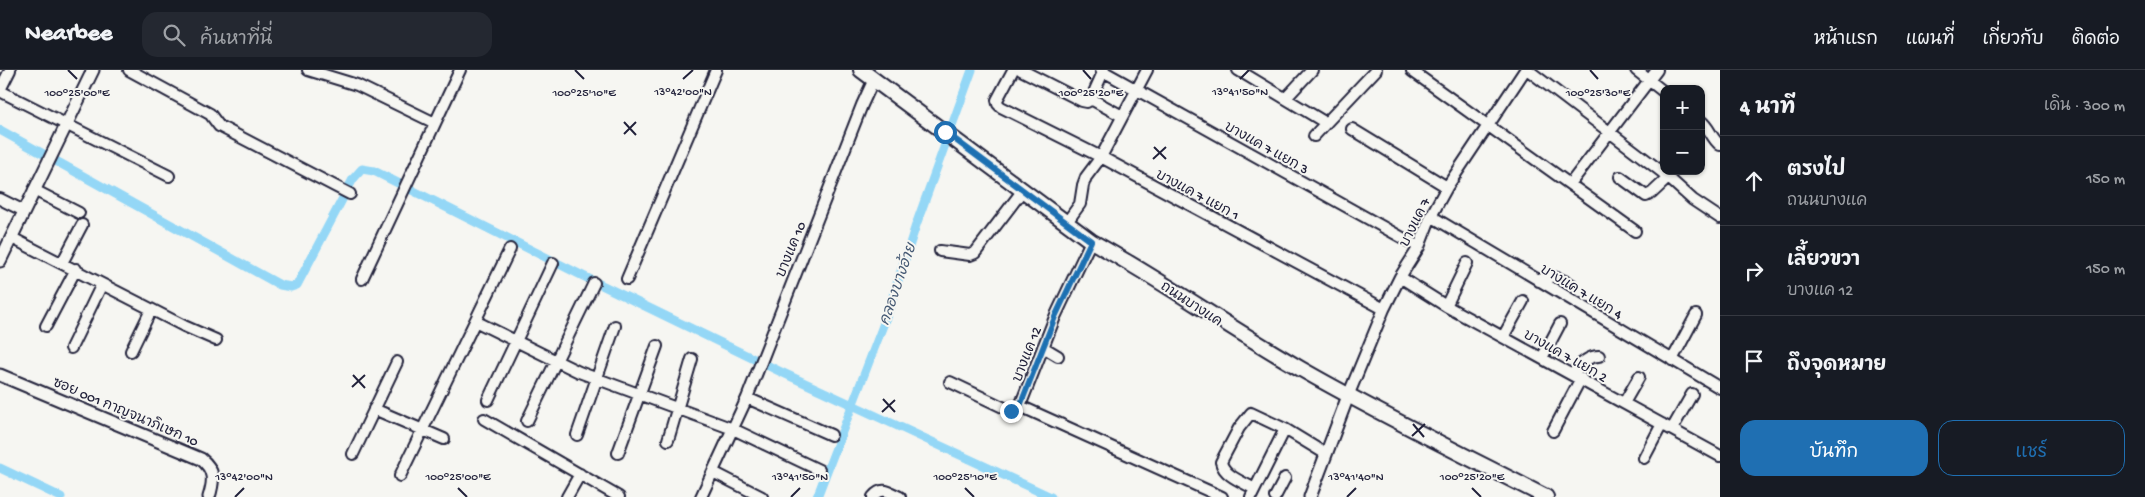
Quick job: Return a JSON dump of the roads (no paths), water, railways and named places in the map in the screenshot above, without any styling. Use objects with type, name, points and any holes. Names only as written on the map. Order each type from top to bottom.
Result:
[{"type":"main road","name":"ถนนบางแค","points":[[861,70],[1068,222],[1091,241],[1123,258],[1232,328],[1348,396],[1546,497]]},
{"type":"street","points":[[10,70],[0,90],[169,176]]},
{"type":"street","points":[[0,261],[93,70]]},
{"type":"street","points":[[129,70],[210,114],[219,126],[350,194]]},
{"type":"street","points":[[308,70],[357,85],[435,123]]},
{"type":"street","points":[[362,279],[460,70]]},
{"type":"street","points":[[627,279],[716,70]]},
{"type":"street","name":"บางแค 7 แยก 1","points":[[1013,70],[997,100],[998,104],[1101,157],[1384,309]]},
{"type":"street","points":[[1021,70],[1082,102],[1087,102],[1091,99],[1103,70]]},
{"type":"street","name":"บางแค 7 แยก 3","points":[[1103,70],[1419,247]]},
{"type":"street","points":[[1068,222],[1080,204],[1082,185],[1086,177],[1101,157],[1147,70]]},
{"type":"street","points":[[1238,70],[1326,123]]},
{"type":"street","points":[[1286,98],[1312,70]]},
{"type":"street","points":[[1314,136],[1376,70]]},
{"type":"street","points":[[1527,70],[1610,132],[1693,200],[1720,218]]},
{"type":"street","name":"บางแค 7","points":[[1348,396],[1384,309],[1400,277],[1419,247],[1430,216],[1488,125],[1527,70]]},
{"type":"street","points":[[1636,70],[1660,89]]},
{"type":"street","points":[[1570,184],[1657,70]]},
{"type":"street","points":[[1412,71],[1635,232]]},
{"type":"street","name":"บางแค 10","points":[[701,497],[747,398],[862,105],[874,79]]},
{"type":"street","points":[[1091,99],[1122,116]]},
{"type":"street","points":[[1705,126],[1710,130],[1712,137],[1720,144]]},
{"type":"street","points":[[1352,129],[1447,187]]},
{"type":"street","points":[[1620,177],[1646,196],[1652,194],[1668,178]]},
{"type":"street","points":[[34,190],[78,213]]},
{"type":"street","points":[[940,251],[970,255],[975,253],[1023,190]]},
{"type":"street","points":[[0,199],[24,211]]},
{"type":"street","name":"บางแค 7 แยก 4","points":[[1430,216],[1720,388]]},
{"type":"street","points":[[62,263],[82,225]]},
{"type":"street","points":[[12,238],[76,269],[151,310],[216,340]]},
{"type":"street","name":"บางแค 12","points":[[1020,406],[1055,317],[1091,241]]},
{"type":"street","points":[[400,476],[510,249]]},
{"type":"street","points":[[488,400],[553,263]]},
{"type":"street","points":[[1446,306],[1467,263]]},
{"type":"street","points":[[46,326],[76,269]]},
{"type":"street","points":[[1539,281],[1551,276],[1571,284]]},
{"type":"street","name":"บางแค 7 แยก 2","points":[[1400,277],[1446,306],[1577,376],[1720,456]]},
{"type":"street","points":[[528,420],[594,283]]},
{"type":"street","points":[[71,348],[102,284]]},
{"type":"street","points":[[1504,337],[1523,301]]},
{"type":"street","points":[[131,351],[151,310]]},
{"type":"street","points":[[1672,360],[1696,315]]},
{"type":"street","points":[[475,321],[598,379],[733,429],[819,470]]},
{"type":"street","points":[[1542,358],[1560,324]]},
{"type":"street","points":[[577,435],[615,326]]},
{"type":"street","points":[[618,453],[657,346]]},
{"type":"street","points":[[1043,347],[1058,356]]},
{"type":"street","points":[[1553,431],[1585,361],[1599,356]]},
{"type":"street","points":[[668,440],[692,359]]},
{"type":"street","points":[[353,454],[397,362]]},
{"type":"street","name":"ซอย 001 กาญจนาภิเษก 10","points":[[0,375],[201,459],[208,465],[214,482],[209,497]]},
{"type":"street","points":[[1624,403],[1640,377]]},
{"type":"street","points":[[950,382],[1011,411],[1020,406],[1222,497]]},
{"type":"street","points":[[1672,430],[1692,394]]},
{"type":"street","points":[[1310,497],[1348,396]]},
{"type":"street","points":[[747,398],[830,435]]},
{"type":"street","points":[[374,409],[444,439]]},
{"type":"street","points":[[1285,429],[1253,493],[1222,468],[1221,462],[1238,428],[1251,412],[1285,429],[1326,454]]},
{"type":"street","points":[[484,419],[619,497]]},
{"type":"street","points":[[1644,458],[1662,424]]},
{"type":"street","points":[[713,472],[762,497]]},
{"type":"street","points":[[567,497],[580,474]]},
{"type":"street","points":[[1275,497],[1285,478]]},
{"type":"street","points":[[873,497],[879,490],[884,490],[900,497]]},
{"type":"waterway","name":"คลองบางอ้าย","points":[[817,497],[887,315],[916,225],[972,70]]},
{"type":"waterway","points":[[0,130],[280,285],[291,287],[297,285],[353,179],[362,169],[374,171],[581,275],[779,371],[1051,497]]},
{"type":"waterway","points":[[0,468],[61,497]]}]
